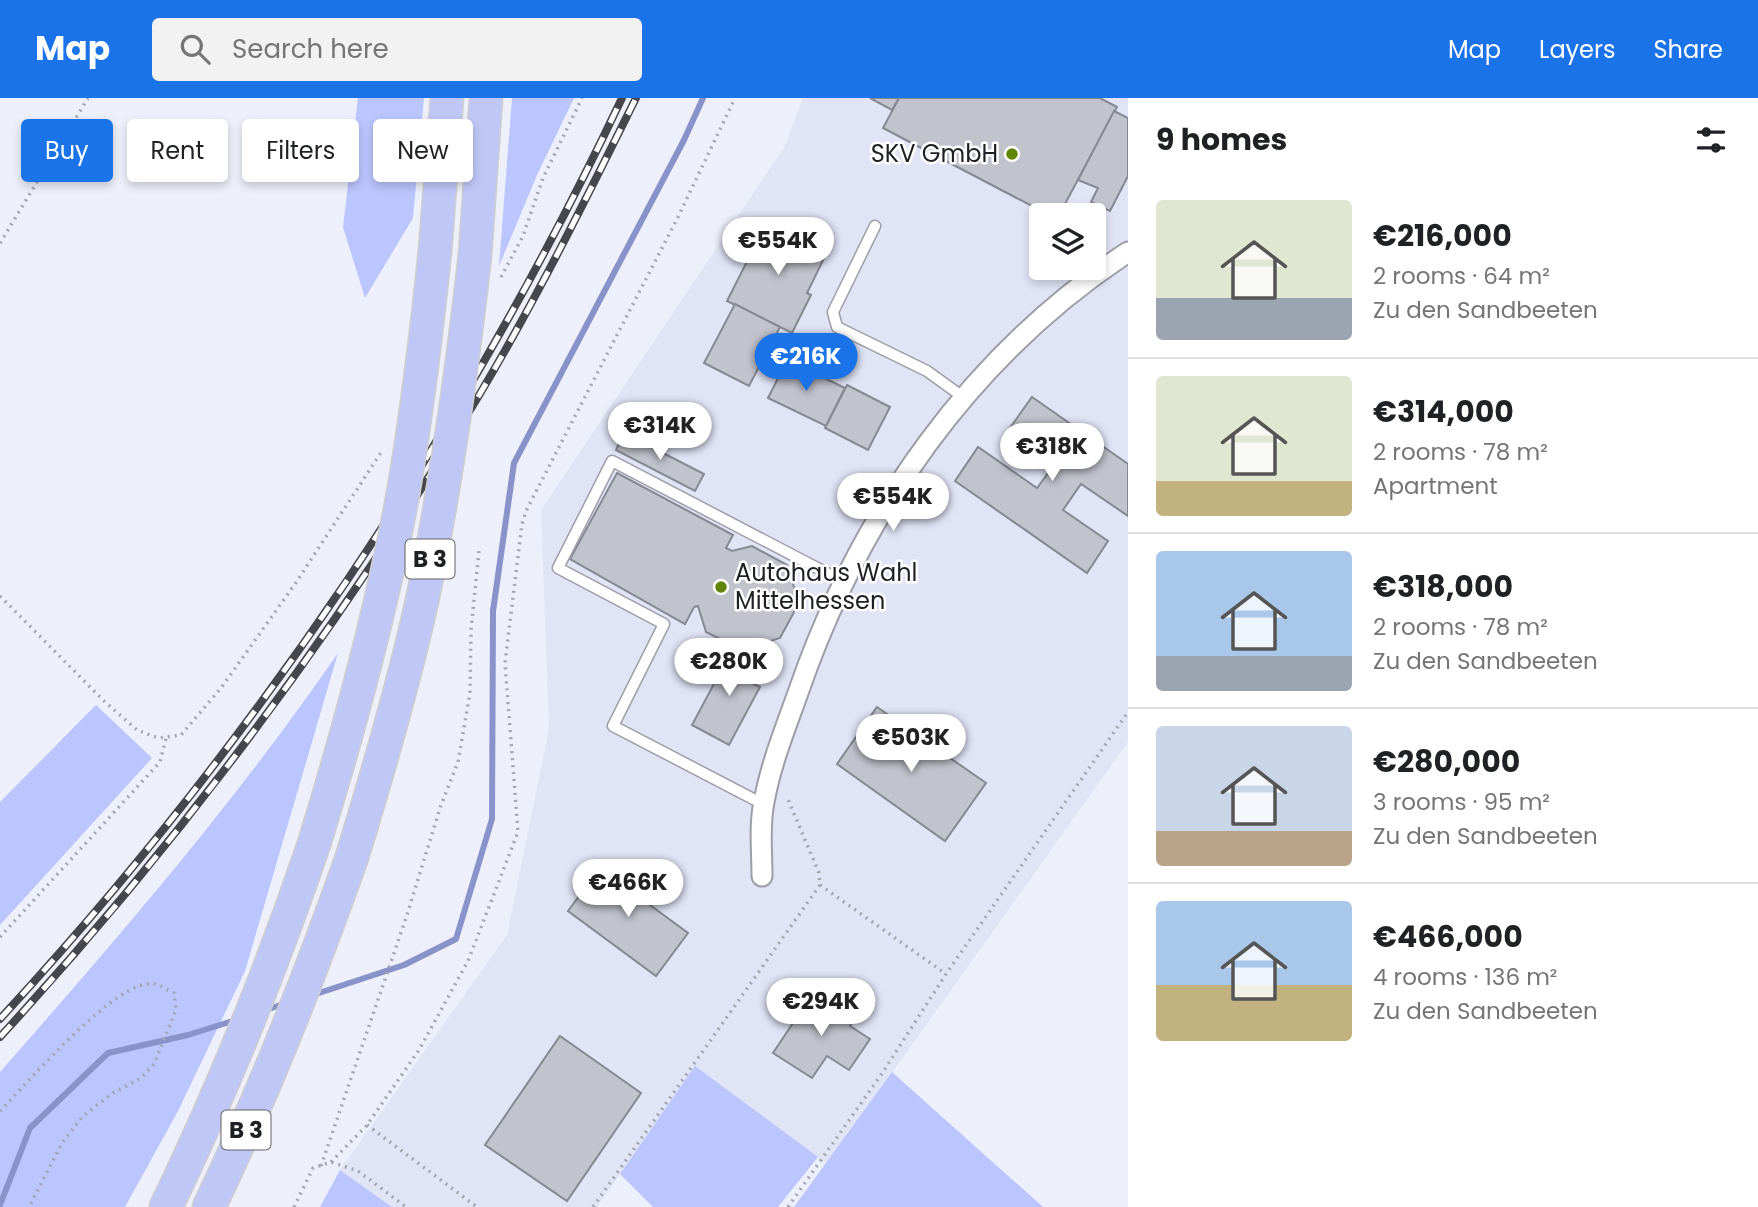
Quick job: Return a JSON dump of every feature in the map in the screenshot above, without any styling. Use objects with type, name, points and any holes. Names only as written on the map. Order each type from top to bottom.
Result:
[{"type":"highway","name":"B 3","points":[[166,1207],[234,1058],[274,959],[314,844],[360,689],[390,557],[415,424],[435,251],[447,98]]},
{"type":"highway","name":"B 3","points":[[209,1207],[280,1052],[318,954],[352,857],[391,724],[421,602],[453,430],[475,255],[486,98]]},
{"type":"street","points":[[762,876],[764,804],[773,764],[809,660],[844,582],[898,486],[963,397],[1011,346],[1053,307],[1128,252]]},
{"type":"lane","points":[[874,226],[833,312],[838,327],[927,371],[963,397]]},
{"type":"lane","points":[[764,804],[614,726],[664,624],[558,568],[612,461],[844,582]]},
{"type":"path","points":[[0,243],[88,98]]},
{"type":"path","points":[[494,287],[523,236],[543,178],[582,98]]},
{"type":"path","points":[[294,1207],[313,1168],[331,1162],[366,1125],[419,1050],[468,961],[518,832],[505,663],[522,524],[526,511],[678,218],[735,98]]},
{"type":"path","points":[[0,596],[104,701],[137,730],[148,736],[166,738],[181,735],[220,688],[295,584],[388,442]]},
{"type":"path","points":[[321,1166],[406,918],[441,805],[458,762],[470,693],[471,630],[479,551]]},
{"type":"path","points":[[788,1207],[1128,712]]},
{"type":"path","points":[[0,937],[160,762],[166,738]]},
{"type":"path","points":[[593,1207],[820,885],[819,873],[773,764]]},
{"type":"path","points":[[820,885],[946,974]]},
{"type":"path","points":[[0,1111],[68,1040],[116,998],[145,985],[155,984],[174,993],[176,1010],[154,1064],[141,1078],[113,1093],[83,1116],[62,1143],[29,1207]]},
{"type":"path","points":[[366,1125],[477,1207]]},
{"type":"path","points":[[331,1162],[358,1171],[407,1207]]},
{"type":"shaded area","points":[[358,98],[424,98],[422,119],[373,119],[373,182],[416,182],[413,218],[365,298],[343,227],[348,182],[359,182],[359,119],[356,119]]},
{"type":"shaded area","points":[[512,98],[574,98],[537,175],[499,266]]},
{"type":"shaded area","points":[[803,98],[1128,98],[1128,742],[827,1164],[695,1067],[597,1207],[392,1207],[340,1170],[507,935],[549,729],[541,510],[785,146]]},
{"type":"shaded area","points":[[338,653],[245,971],[178,1111],[125,1207],[0,1207],[0,1072],[218,815]]},
{"type":"shaded area","points":[[96,705],[152,758],[0,925],[0,802]]},
{"type":"shaded area","points":[[695,1066],[818,1157],[778,1207],[653,1207],[620,1174]]},
{"type":"shaded area","points":[[892,1072],[1043,1207],[794,1207]]},
{"type":"shaded area","points":[[340,1170],[392,1207],[320,1207]]},
{"type":"building","points":[[870,98],[899,98],[892,110]]},
{"type":"building","name":"SKV GmbH","points":[[899,98],[1100,98],[1117,107],[1065,203],[1029,205],[883,128]]},
{"type":"building","points":[[1114,111],[1128,118],[1128,176],[1110,211],[1106,209],[1106,203],[1091,202],[1098,188],[1078,180]]},
{"type":"building","points":[[768,220],[828,250],[807,293],[811,295],[792,333],[727,301]]},
{"type":"building","points":[[735,304],[780,327],[749,386],[704,363]]},
{"type":"building","points":[[787,360],[845,388],[826,426],[768,398]]},
{"type":"building","points":[[847,385],[890,407],[868,450],[825,428]]},
{"type":"building","points":[[1032,397],[1128,464],[1128,516],[1081,484],[1063,510],[1108,541],[1087,573],[955,481],[978,447],[1037,488],[1054,465],[1007,432]]},
{"type":"building","points":[[624,433],[704,474],[695,491],[616,450]]},
{"type":"building","points":[[617,473],[733,535],[726,548],[732,551],[752,546],[787,565],[799,603],[780,638],[742,650],[706,632],[698,606],[694,607],[685,624],[570,559]]},
{"type":"building","points":[[733,648],[758,661],[747,681],[760,687],[729,745],[692,725]]},
{"type":"building","points":[[877,707],[986,783],[945,841],[837,764]]},
{"type":"building","points":[[605,861],[651,895],[646,902],[688,933],[656,976],[568,911]]},
{"type":"building","points":[[813,993],[854,1020],[850,1026],[870,1039],[849,1070],[827,1056],[812,1078],[773,1053]]},
{"type":"building","points":[[560,1036],[641,1093],[567,1201],[485,1145]]},
{"type":"waterway","points":[[313,995],[404,965],[456,939],[492,819],[493,611],[514,463],[684,140],[703,98]]},
{"type":"waterway","points":[[263,1011],[286,1003]]},
{"type":"waterway","points":[[0,1205],[30,1128],[108,1053],[188,1035],[239,1019]]},
{"type":"railway","points":[[0,1019],[93,915],[181,807],[266,696],[346,582],[422,465],[493,345],[560,223],[622,98]]},
{"type":"railway","points":[[0,1037],[132,886],[195,808],[256,729],[371,566],[478,397],[520,324],[636,98]]},
{"type":"place","name":"SKV GmbH","points":[[1012,154]]},
{"type":"place","name":"Autohaus Wahl Mittelhessen","points":[[721,587]]}]
